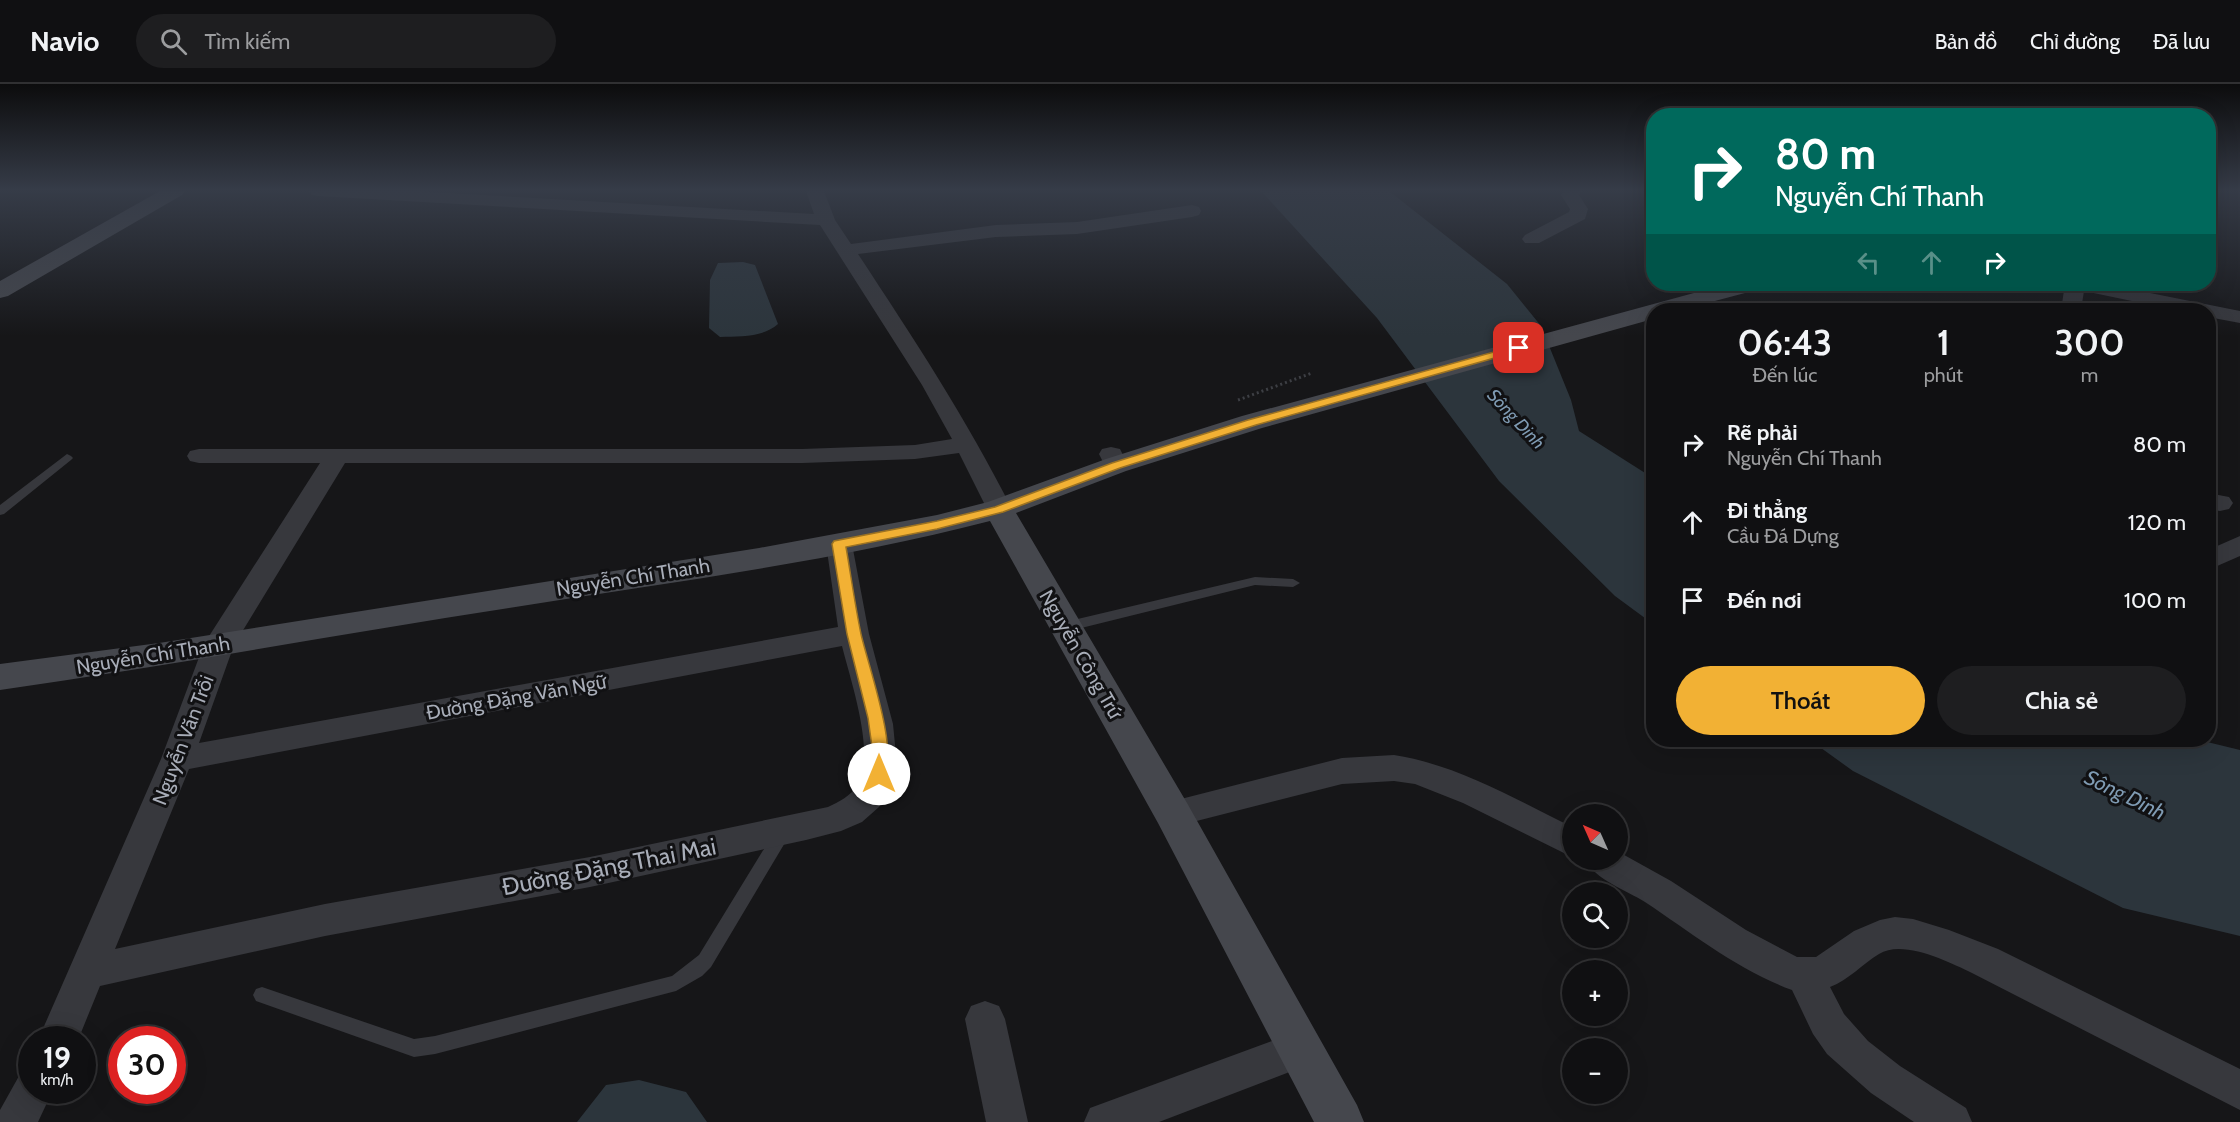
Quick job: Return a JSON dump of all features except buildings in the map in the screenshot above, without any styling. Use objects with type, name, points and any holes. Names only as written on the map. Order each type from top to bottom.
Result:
[{"type":"main road","points":[[0,291],[88,239]]},
{"type":"main road","name":"Nguyễn Chí Thanh","points":[[1683,303],[1726,291]]},
{"type":"main road","name":"Nguyễn Chí Thanh","points":[[0,677],[159,655],[839,544],[937,525],[999,509],[1113,459],[1646,313]]},
{"type":"main road","name":"Nguyễn Công Trứ","points":[[999,509],[1173,814],[1340,1122]]},
{"type":"street","name":"Nguyễn Công Trứ","points":[[840,239],[967,444],[999,509]]},
{"type":"street","points":[[847,250],[930,239]]},
{"type":"street","points":[[2102,291],[2147,303]]},
{"type":"street","points":[[2216,312],[2240,317]]},
{"type":"street","points":[[199,456],[847,455],[915,452],[967,444]]},
{"type":"street","name":"Nguyễn Văn Trỗi","points":[[64,1026],[177,759],[219,644],[337,457]]},
{"type":"street","name":"Đường Đặng Thai Mai","points":[[88,972],[325,920],[579,874],[815,825],[856,808],[867,799],[879,774],[880,754],[875,718],[854,634],[839,544]]},
{"type":"street","points":[[2216,557],[2240,545]]},
{"type":"street","name":"Đường Đặng Văn Ngữ","points":[[177,759],[854,634]]},
{"type":"street","points":[[1173,814],[1342,771],[1394,768],[1419,772],[1475,794],[1562,838]]},
{"type":"street","points":[[1619,870],[1758,955],[1788,971],[1806,976],[1824,972],[1869,939],[1884,933],[1910,934],[1934,940],[1992,965],[2240,1090]]},
{"type":"street","points":[[1806,976],[1830,1028],[1852,1052],[1877,1072],[1951,1122]]},
{"type":"street","points":[[985,1019],[1007,1122]]},
{"type":"street","points":[[1104,1122],[1299,1050]]},
{"type":"street","points":[[16,1122],[26,1104]]},
{"type":"lane","points":[[0,511],[67,458]]},
{"type":"lane","points":[[1065,627],[1256,581],[1293,583]]},
{"type":"lane","points":[[262,995],[414,1048],[435,1045],[676,983],[705,961],[784,831]]},
{"type":"water","name":"Sông Dinh","points":[[1305,239],[1450,239],[1507,284],[1541,326],[1571,400],[1579,431],[1646,474],[1646,619],[1615,596],[1499,481],[1377,318]]},
{"type":"water","points":[[743,262],[755,265],[778,324],[758,334],[720,337],[709,328],[710,280],[718,263]]},
{"type":"water","name":"Sông Dinh","points":[[2216,744],[2240,750],[2240,936],[2123,908],[1853,771],[1820,747],[2216,747]]},
{"type":"water","points":[[639,1080],[686,1092],[707,1122],[577,1122],[606,1085]]},
{"type":"route","points":[[879,774],[880,754],[875,718],[854,634],[839,544],[937,525],[999,509],[1116,465],[1252,422],[1519,348]]}]
